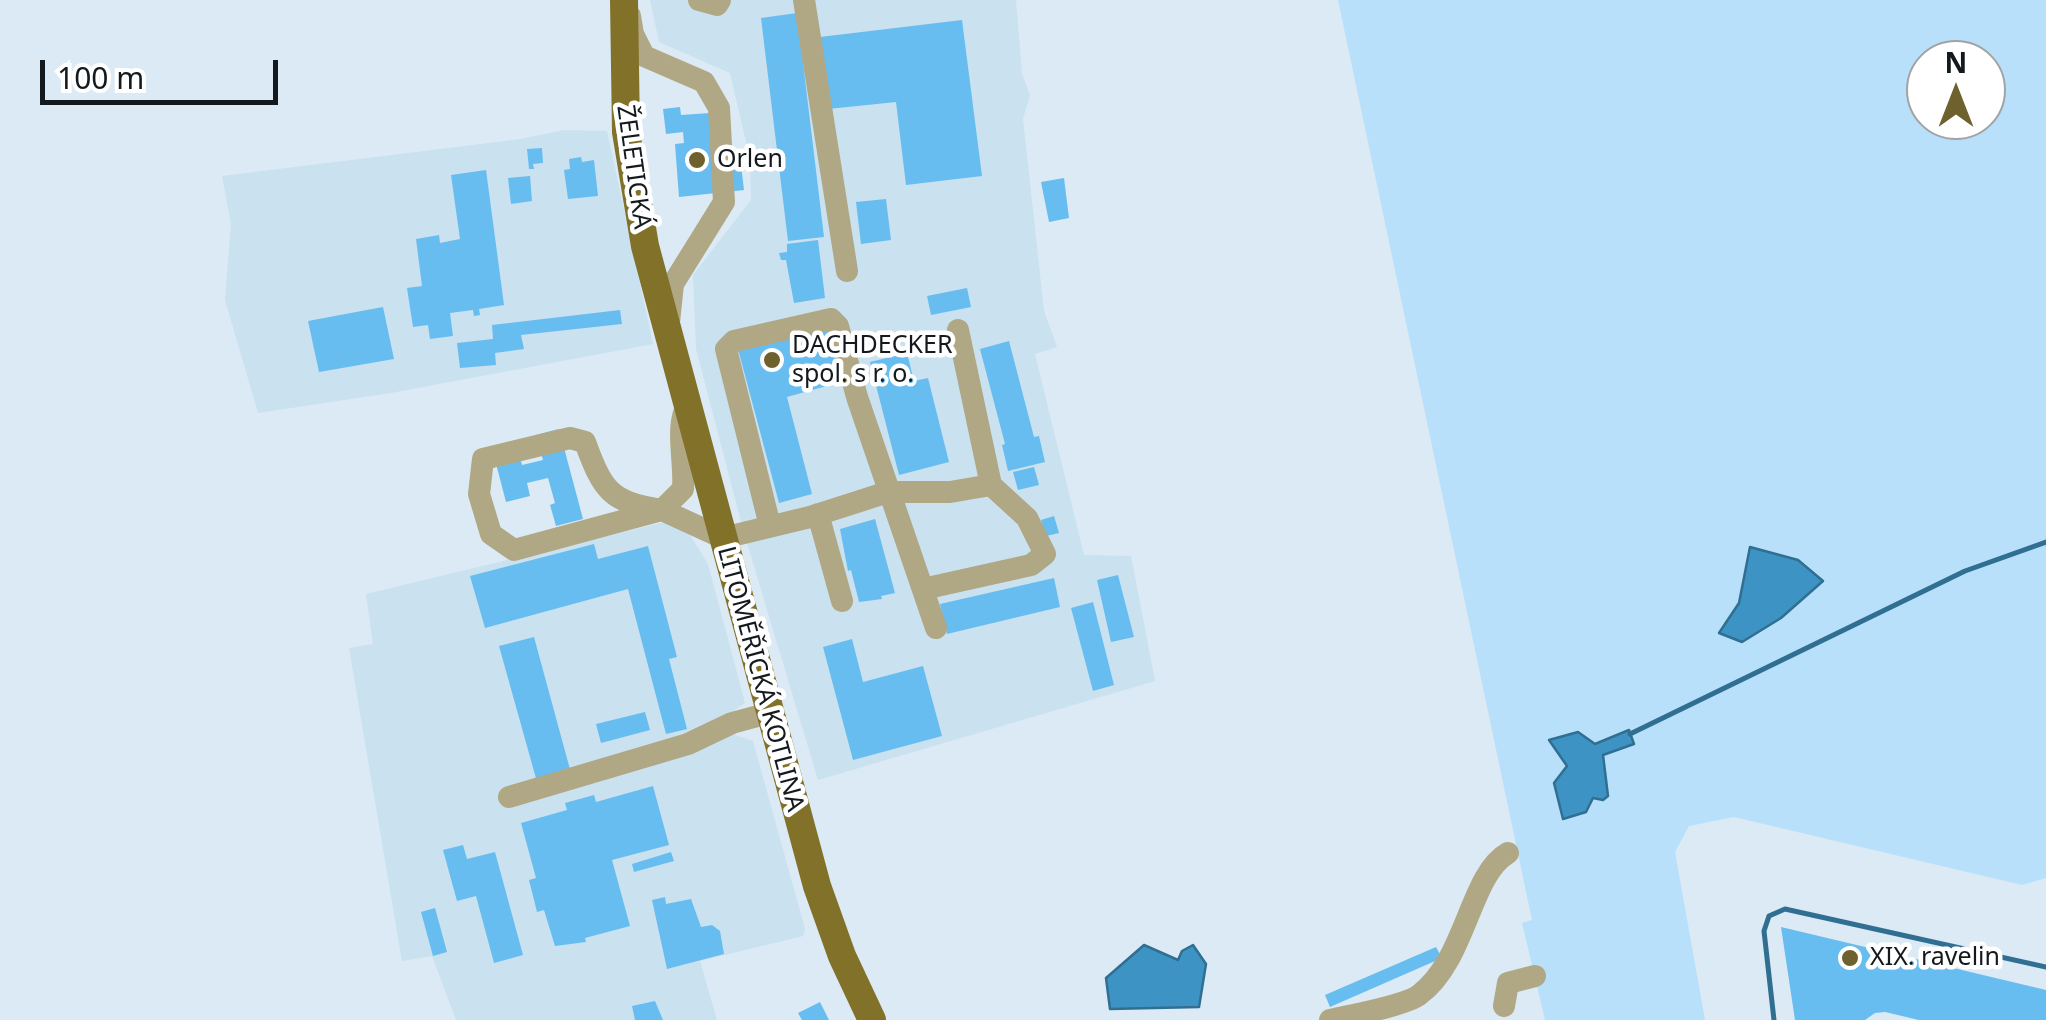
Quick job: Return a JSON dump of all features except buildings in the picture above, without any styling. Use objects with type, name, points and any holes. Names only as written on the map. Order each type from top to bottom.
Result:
[{"type":"main road","name":"ŽELETICKÁ","points":[[626,0],[623,92],[631,170],[667,331]]},
{"type":"main road","name":"LITOMĚŘICKÁ KOTLINA","points":[[667,331],[768,713],[829,923],[872,1020]]},
{"type":"lane","points":[[626,0],[633,34],[644,56],[704,82],[719,108],[724,202],[673,284],[667,331]]},
{"type":"lane","points":[[699,0],[717,5],[720,0]]},
{"type":"lane","points":[[804,0],[847,271]]},
{"type":"lane","points":[[770,526],[726,354],[728,345],[834,320],[936,628]]},
{"type":"lane","points":[[924,589],[1030,565],[1045,554],[1027,518],[990,485],[958,330]]},
{"type":"lane","points":[[686,405],[681,420],[683,489],[662,510],[514,550],[490,534],[480,494],[483,459],[570,438],[585,442],[599,479],[626,504],[662,510],[723,538],[888,492],[950,492],[990,485]]},
{"type":"lane","points":[[818,514],[842,601]]},
{"type":"lane","points":[[509,797],[688,744],[732,723],[768,713]]},
{"type":"lane","points":[[1330,1020],[1416,997],[1438,977],[1462,936],[1486,875],[1508,853]]},
{"type":"lane","points":[[1504,1006],[1508,982],[1535,976]]},
{"type":"shaded area","points":[[650,0],[1016,0],[1022,74],[1030,95],[1023,119],[1044,311],[1057,347],[1035,354],[1084,555],[1131,556],[1155,681],[818,780],[744,533],[696,349],[693,275],[751,200],[750,159],[730,73],[659,42]]},
{"type":"shaded area","points":[[1338,0],[2046,0],[2046,878],[2022,885],[1734,817],[1689,826],[1675,852],[1705,1020],[1545,1020],[1522,923],[1532,920]]},
{"type":"shaded area","points":[[564,130],[607,131],[653,344],[391,393],[258,413],[225,300],[231,224],[222,176],[521,139]]},
{"type":"shaded area","points":[[665,522],[687,530],[708,564],[745,703],[729,714],[735,735],[753,741],[805,929],[803,936],[700,961],[717,1020],[456,1020],[432,956],[402,961],[349,648],[373,644],[366,594]]},
{"type":"water","points":[[1750,547],[1798,560],[1823,581],[1781,618],[1742,642],[1719,633],[1739,603]]},
{"type":"water","points":[[1629,730],[1634,744],[1603,755],[1608,796],[1603,800],[1593,798],[1586,812],[1563,819],[1554,783],[1567,766],[1549,740],[1578,732],[1595,744]]},
{"type":"water","points":[[1144,945],[1178,960],[1182,951],[1193,945],[1206,964],[1199,1007],[1110,1009],[1106,978]]},
{"type":"waterway","points":[[1630,734],[1965,571],[2046,542]]},
{"type":"waterway","points":[[1774,1020],[1764,931],[1769,916],[1785,909],[2046,967]]},
{"type":"place","name":"Orlen","points":[[697,160]]},
{"type":"place","name":"DACHDECKER spol. s r. o.","points":[[772,360]]},
{"type":"place","name":"XIX. ravelin","points":[[1850,958]]}]
